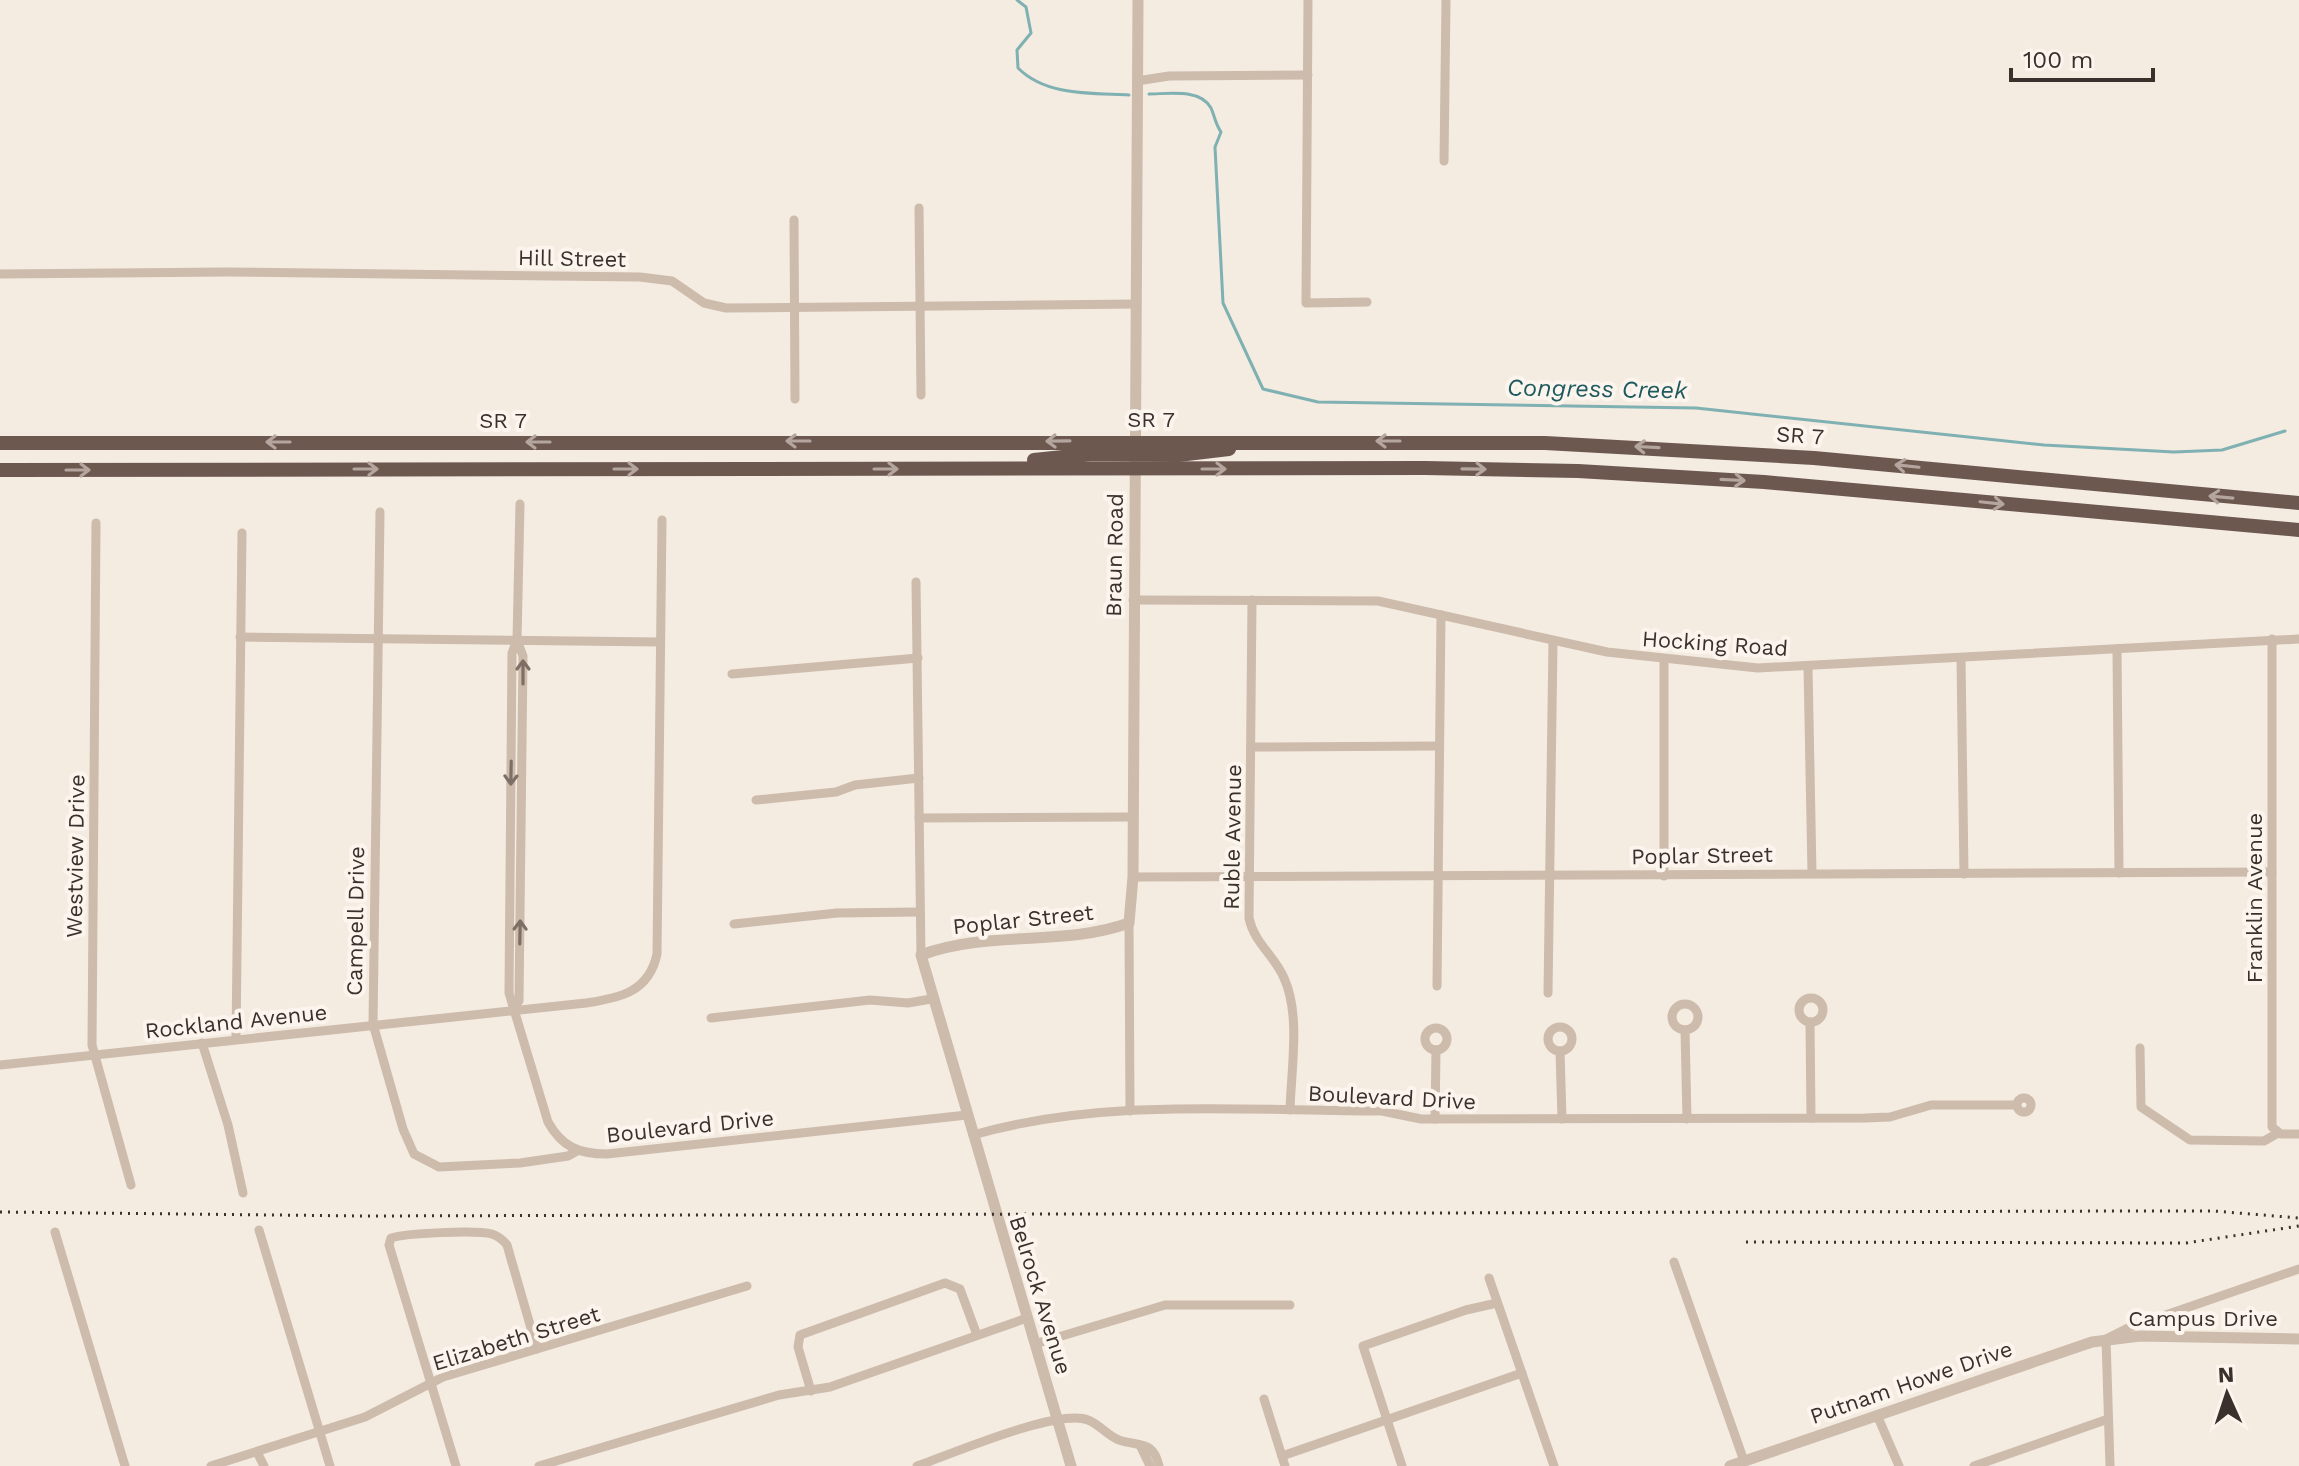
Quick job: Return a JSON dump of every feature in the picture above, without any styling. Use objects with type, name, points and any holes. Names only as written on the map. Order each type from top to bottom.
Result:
[{"type":"highway","name":"SR 7","points":[[0,470],[967,469],[1303,441],[1545,443],[1731,452],[2299,503]]},
{"type":"highway","name":"SR 7","points":[[0,443],[1136,455],[1648,475],[1870,490],[2299,530]]},
{"type":"street","name":"Braun Road","points":[[1130,1111],[1138,0]]},
{"type":"street","points":[[1308,0],[1306,303],[1367,302]]},
{"type":"street","points":[[1444,161],[1446,0]]},
{"type":"street","points":[[1137,81],[1169,76],[1308,75]]},
{"type":"street","points":[[919,208],[921,395]]},
{"type":"street","points":[[794,220],[795,399]]},
{"type":"street","name":"Hill Street","points":[[0,274],[227,272],[640,277],[672,281],[711,306],[921,308],[1137,304]]},
{"type":"street","name":"Boulevard Drive","points":[[520,504],[517,640],[523,656],[522,804],[519,1001],[514,1008],[548,1122],[560,1140],[577,1151],[607,1154],[967,1115]]},
{"type":"street","name":"Campell Drive","points":[[380,512],[373,1024],[403,1129],[409,1147],[421,1160],[453,1168],[568,1156],[577,1151]]},
{"type":"street","points":[[240,637],[660,642],[662,520]]},
{"type":"street","name":"Westview Drive","points":[[96,523],[94,1054],[131,1185]]},
{"type":"street","points":[[236,1039],[242,533]]},
{"type":"street","points":[[916,582],[918,912],[921,955],[931,999],[967,1115]]},
{"type":"street","name":"Hocking Road","points":[[1133,600],[1378,601],[1553,641],[1664,660],[1758,668],[2299,639]]},
{"type":"street","name":"Ruble Avenue","points":[[1252,600],[1250,923],[1289,989],[1290,1110]]},
{"type":"street","points":[[1437,986],[1441,615]]},
{"type":"street","name":"Franklin Avenue","points":[[2272,639],[2272,1127],[2278,1133]]},
{"type":"street","points":[[1548,993],[1553,641]]},
{"type":"street","name":"Rockland Avenue","points":[[0,1065],[619,997],[640,987],[652,972],[657,954],[660,642]]},
{"type":"street","points":[[2117,649],[2119,873]]},
{"type":"street","points":[[732,674],[918,658]]},
{"type":"street","points":[[1961,658],[1964,874]]},
{"type":"street","points":[[1664,660],[1664,876]]},
{"type":"street","points":[[1808,667],[1812,873]]},
{"type":"street","points":[[1251,747],[1438,746]]},
{"type":"street","points":[[756,800],[836,792],[855,785],[919,778]]},
{"type":"street","points":[[919,818],[1133,817]]},
{"type":"street","name":"Poplar Street","points":[[1133,877],[2272,872]]},
{"type":"street","points":[[734,924],[837,913],[918,912]]},
{"type":"street","name":"Poplar Street","points":[[921,955],[945,946],[1090,934],[1129,923]]},
{"type":"street","points":[[711,1018],[870,1000],[908,1003],[931,999]]},
{"type":"street","points":[[1810,1022],[1811,1118]]},
{"type":"street","points":[[1685,1030],[1687,1119]]},
{"type":"street","points":[[202,1043],[228,1125],[243,1193]]},
{"type":"street","points":[[2140,1048],[2141,1107],[2190,1140],[2264,1141],[2278,1133],[2299,1134]]},
{"type":"street","points":[[1435,1119],[1436,1050]]},
{"type":"street","points":[[1560,1051],[1562,1119]]},
{"type":"street","name":"Boulevard Drive","points":[[973,1135],[1076,1113],[1130,1111],[1384,1111],[1435,1119],[1687,1119],[1890,1117],[1931,1105],[2016,1105]]},
{"type":"street","name":"Belrock Avenue","points":[[967,1115],[1071,1466]]},
{"type":"street","points":[[259,1230],[330,1466]]},
{"type":"street","points":[[55,1232],[125,1466]]},
{"type":"street","points":[[456,1466],[389,1245],[391,1238],[409,1234],[487,1234],[501,1238],[507,1245],[537,1349]]},
{"type":"street","points":[[1674,1262],[1744,1461]]},
{"type":"street","points":[[2110,1466],[2106,1339],[2128,1328],[2299,1269]]},
{"type":"street","points":[[1489,1278],[1554,1466]]},
{"type":"street","points":[[811,1391],[798,1347],[800,1335],[945,1283],[960,1289],[977,1335]]},
{"type":"street","name":"Elizabeth Street","points":[[211,1466],[384,1410],[430,1383],[747,1286]]},
{"type":"street","points":[[1402,1466],[1363,1348],[1365,1344],[1497,1303]]},
{"type":"street","points":[[1035,1344],[1165,1305],[1290,1305]]},
{"type":"street","points":[[539,1466],[779,1395],[811,1391],[1027,1318]]},
{"type":"street","name":"Campus Drive","points":[[2106,1339],[2140,1336],[2299,1339]]},
{"type":"street","name":"Putnam Howe Drive","points":[[1730,1466],[2041,1357],[2106,1339]]},
{"type":"street","points":[[1264,1399],[1283,1461],[1387,1419],[1522,1373]]},
{"type":"street","points":[[1877,1415],[1899,1466]]},
{"type":"street","points":[[917,1466],[1057,1418],[1089,1420],[1116,1439],[1151,1446],[1159,1466]]},
{"type":"street","points":[[1974,1466],[2108,1419]]},
{"type":"street","points":[[1140,1445],[1150,1466]]},
{"type":"street","points":[[257,1452],[264,1466]]},
{"type":"waterway","name":"Congress Creek","points":[[1017,0],[1026,7],[1031,33],[1017,50],[1018,68],[1029,77],[1055,88],[1129,95]]},
{"type":"waterway","name":"Congress Creek","points":[[1149,94],[1199,97],[1211,108],[1221,132],[1215,147],[1223,303],[1263,389],[1318,402],[1696,408],[2044,445],[2174,452],[2222,450],[2285,431]]},
{"type":"railway","points":[[0,1212],[364,1216],[2214,1211],[2299,1218]]},
{"type":"railway","points":[[1746,1242],[2186,1243],[2299,1226]]}]
